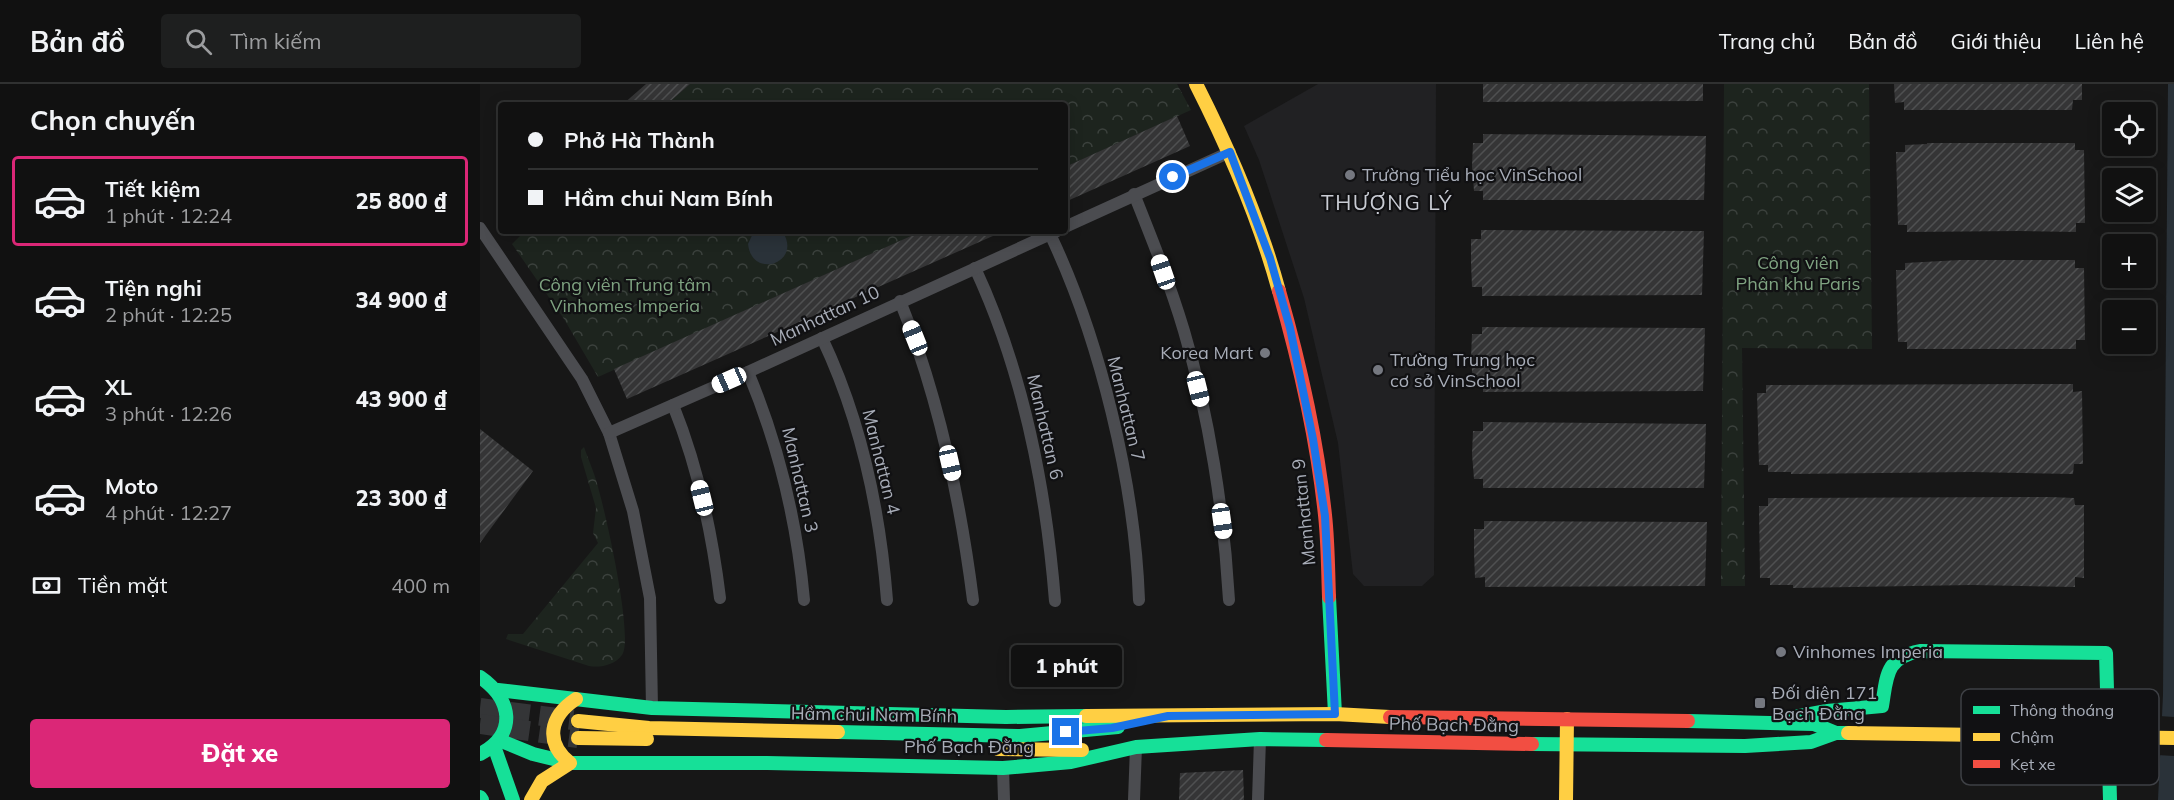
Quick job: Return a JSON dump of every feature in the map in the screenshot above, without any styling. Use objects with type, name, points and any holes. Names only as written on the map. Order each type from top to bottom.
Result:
[{"type":"main road","name":"Manhattan 9","points":[[1196,84],[1230,152],[1270,258],[1302,383],[1325,516],[1335,714]]},
{"type":"main road","points":[[1767,722],[1827,711],[1882,706],[1890,664],[1906,652],[2106,653],[2107,689]]},
{"type":"main road","points":[[480,677],[498,690],[507,713],[506,725],[496,743],[480,754]]},
{"type":"main road","name":"Phố Bạch Đằng","points":[[498,690],[652,708],[1006,717],[1335,714],[1387,717],[1767,722],[1814,724],[1842,733],[1961,735]]},
{"type":"main road","points":[[531,800],[542,781],[570,763],[557,751],[552,734],[561,708],[576,699]]},
{"type":"main road","name":"Hầm chui Nam Bính","points":[[578,721],[649,728],[1020,736],[1112,728],[1168,716]]},
{"type":"main road","points":[[1566,800],[1568,719]]},
{"type":"main road","name":"Phố Bạch Đằng","points":[[496,743],[570,763],[670,765],[767,763],[1004,768],[1071,762],[1136,747],[1260,739],[1568,746],[1745,746],[1811,742],[1842,733]]},
{"type":"main road","name":"Hầm chui Nam Bính","points":[[578,738],[1071,750],[1136,747]]},
{"type":"main road","name":"Phố Bạch Đằng","points":[[2159,738],[2174,738]]},
{"type":"main road","points":[[496,743],[513,800]]},
{"type":"main road","points":[[2110,785],[2110,800]]},
{"type":"street","points":[[1068,226],[1230,152]]},
{"type":"street","points":[[1134,194],[1184,331],[1203,408],[1224,538],[1229,600]]},
{"type":"street","points":[[480,228],[582,379],[609,433],[633,511],[650,598],[652,708]]},
{"type":"street","name":"Manhattan 10","points":[[609,433],[1051,234]]},
{"type":"street","name":"Manhattan 7","points":[[1053,234],[1083,315],[1117,439],[1138,570],[1139,600]]},
{"type":"street","name":"Manhattan 6","points":[[975,268],[990,301],[1009,356],[1027,422],[1048,528],[1055,601]]},
{"type":"street","points":[[900,301],[928,375],[942,426],[954,481],[973,600]]},
{"type":"street","name":"Manhattan 4","points":[[822,338],[838,372],[865,464],[883,555],[887,600]]},
{"type":"street","name":"Manhattan 3","points":[[748,372],[762,407],[784,486],[801,565],[804,600]]},
{"type":"street","points":[[673,405],[689,445],[702,498],[716,562],[720,598]]},
{"type":"street","points":[[1258,800],[1260,739]]},
{"type":"street","points":[[1134,800],[1136,747]]},
{"type":"street","points":[[1004,768],[1004,800]]},
{"type":"shaded area","points":[[1318,84],[1436,84],[1434,575],[1422,586],[1364,586],[1353,574],[1338,443],[1304,298],[1259,160],[1244,126]]},
{"type":"shaded area","points":[[2168,84],[2174,84],[2174,800],[2158,800],[2163,695]]},
{"type":"shaded area","points":[[753,234],[783,234],[787,242],[787,251],[775,263],[766,264],[758,262],[752,255],[748,244]]},
{"type":"green space","points":[[690,84],[1177,84],[1191,110],[1068,166],[1068,102],[669,102]]},
{"type":"green space","name":"Công viên Phân khu Paris","points":[[1724,84],[1869,84],[1872,349],[1742,348],[1745,586],[1721,586]]},
{"type":"green space","name":"Công viên Trung tâm Vinhomes Imperia","points":[[522,234],[915,234],[598,377],[564,319],[512,244]]},
{"type":"green space","points":[[584,447],[596,480],[607,524],[618,576],[624,626],[625,644],[622,655],[607,665],[598,667],[506,639],[508,634],[523,634],[598,543],[593,533],[596,508],[581,457],[581,450]]},
{"type":"pier","points":[[2159,716],[2174,717],[2174,756],[2159,755]]},
{"type":"building","points":[[646,84],[690,84],[669,102],[625,102]]},
{"type":"building","points":[[1483,84],[1703,84],[1703,101],[1483,102]]},
{"type":"building","points":[[1894,84],[2082,84],[2082,100],[2073,100],[2072,110],[1904,110],[1904,102],[1895,103]]},
{"type":"building","points":[[1177,116],[1190,146],[1068,201],[1068,166]]},
{"type":"building","points":[[1483,134],[1706,136],[1704,200],[1483,200],[1483,191],[1474,191],[1472,166],[1473,143],[1483,143]]},
{"type":"building","points":[[2075,143],[2075,150],[2084,150],[2085,223],[2076,223],[2076,232],[1907,232],[1907,225],[1898,225],[1896,152],[1905,152],[1905,145]]},
{"type":"building","points":[[1481,230],[1704,231],[1702,295],[1482,296],[1482,287],[1472,287],[1471,262],[1471,239],[1481,239]]},
{"type":"building","points":[[915,234],[997,234],[627,399],[614,369]]},
{"type":"building","points":[[1960,260],[2075,260],[2075,268],[2084,268],[2085,340],[2076,340],[2076,349],[1907,349],[1907,342],[1898,342],[1896,270],[1905,270],[1905,263]]},
{"type":"building","points":[[1482,327],[1705,328],[1703,391],[1483,392],[1483,383],[1473,383],[1471,358],[1472,334],[1482,334]]},
{"type":"building","points":[[2073,384],[2073,392],[2082,391],[2083,464],[2074,464],[2073,474],[1971,472],[1791,474],[1791,472],[1768,472],[1768,465],[1759,465],[1757,393],[1766,393],[1766,385]]},
{"type":"building","points":[[1483,422],[1706,424],[1704,488],[1483,488],[1483,479],[1474,479],[1472,454],[1473,431],[1483,431]]},
{"type":"building","points":[[480,429],[533,471],[480,543]]},
{"type":"building","points":[[1768,498],[2074,498],[2075,505],[2084,505],[2084,578],[2075,577],[2075,587],[1972,585],[1793,588],[1793,585],[1770,585],[1770,578],[1760,578],[1759,506],[1768,506]]},
{"type":"building","points":[[1484,521],[1707,522],[1705,586],[1485,587],[1485,577],[1475,578],[1474,552],[1474,529],[1484,529]]},
{"type":"building","points":[[1243,770],[1244,800],[1179,800],[1180,773]]},
{"type":"tunnel","points":[[480,708],[573,720]]},
{"type":"tunnel","points":[[480,724],[578,738]]},
{"type":"traffic: fast","points":[[1329,597],[1335,714]]},
{"type":"traffic: fast","points":[[1789,718],[1827,711],[1882,706],[1887,677],[1894,664],[1900,658],[1920,651],[2106,653],[2107,689]]},
{"type":"traffic: fast","points":[[480,677],[499,696],[506,716],[501,737],[480,754]]},
{"type":"traffic: fast","points":[[498,690],[652,708],[1006,717],[1086,716]]},
{"type":"traffic: fast","points":[[1688,721],[1814,724],[1836,733]]},
{"type":"traffic: fast","points":[[838,732],[1020,736],[1118,727]]},
{"type":"traffic: fast","points":[[1532,744],[1745,746],[1811,742],[1836,733],[1848,733]]},
{"type":"traffic: fast","points":[[499,740],[533,754],[570,763],[767,763],[1003,768],[1071,762],[1136,747],[1260,739],[1326,740]]},
{"type":"traffic: fast","points":[[494,746],[513,800]]},
{"type":"traffic: fast","points":[[2110,785],[2110,800]]},
{"type":"traffic: slow","points":[[1196,84],[1243,185],[1279,291]]},
{"type":"traffic: slow","points":[[531,800],[542,781],[570,763],[556,747],[554,730],[560,713],[576,699]]},
{"type":"traffic: slow","points":[[1086,716],[1335,714],[1390,717]]},
{"type":"traffic: slow","points":[[1566,800],[1567,719]]},
{"type":"traffic: slow","points":[[578,721],[649,728],[838,732]]},
{"type":"traffic: slow","points":[[1848,733],[1961,735]]},
{"type":"traffic: slow","points":[[578,738],[647,739]]},
{"type":"traffic: slow","points":[[2159,738],[2174,738]]},
{"type":"traffic: slow","points":[[998,749],[1082,750]]},
{"type":"traffic: jam","points":[[1279,291],[1301,374],[1322,487],[1329,597]]},
{"type":"traffic: jam","points":[[1390,717],[1688,721]]},
{"type":"traffic: jam","points":[[1326,740],[1532,744]]},
{"type":"place","name":"Trường Tiểu học VinSchool","points":[[1350,175]]},
{"type":"place","name":"Korea Mart","points":[[1265,353]]},
{"type":"place","name":"Trường Trung học cơ sở VinSchool","points":[[1378,370]]},
{"type":"place","name":"Vinhomes Imperia","points":[[1781,652]]},
{"type":"place","name":"Đối diện 171 Bạch Đằng","points":[[1760,703]]},
{"type":"district","name":"THƯỢNG LÝ","points":[[1387,203]]},
{"type":"route","points":[[1066,732],[1112,728],[1168,716],[1335,714],[1325,516],[1305,394],[1290,328],[1270,258],[1230,152],[1173,177]]}]
